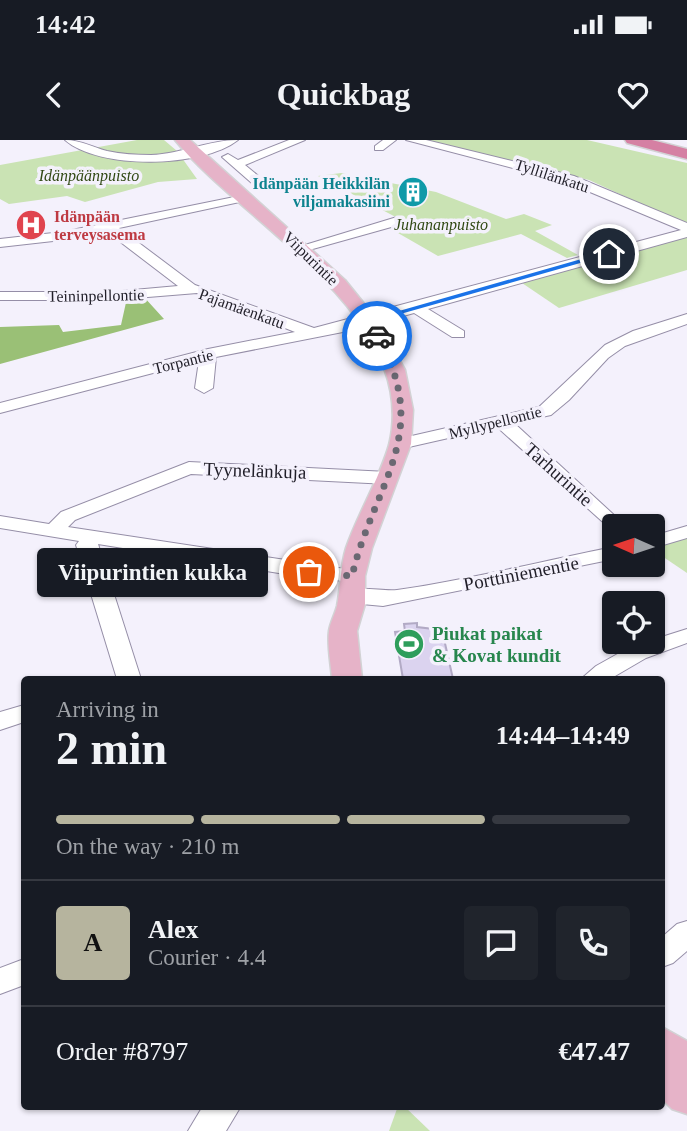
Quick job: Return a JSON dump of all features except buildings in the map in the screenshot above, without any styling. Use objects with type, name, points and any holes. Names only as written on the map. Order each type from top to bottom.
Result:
[{"type":"highway","points":[[633,140],[687,155]]},
{"type":"main road","name":"Viipurintie","points":[[189,146],[339,284],[368,321],[390,360],[397,379],[402,410],[400,444],[359,548],[343,631],[347,676]]},
{"type":"main road","name":"Viipurintie","points":[[351,592],[366,676]]},
{"type":"main road","points":[[665,1048],[687,1066]]},
{"type":"main road","points":[[665,1077],[687,1095]]},
{"type":"street","points":[[71,140],[94,153],[117,157],[189,146],[213,148],[232,140]]},
{"type":"street","points":[[237,164],[299,140]]},
{"type":"street","points":[[379,148],[390,140]]},
{"type":"street","name":"Tyllilänkatu","points":[[412,140],[570,179],[687,230]]},
{"type":"street","points":[[213,148],[258,182]]},
{"type":"street","points":[[0,243],[54,237],[245,197]]},
{"type":"street","points":[[302,248],[397,220]]},
{"type":"street","name":"Pajamäenkatu","points":[[108,226],[192,289],[199,289],[312,333]]},
{"type":"street","name":"Torpantie","points":[[0,408],[208,354],[368,321],[687,230]]},
{"type":"street","name":"Teininpellontie","points":[[0,296],[111,296],[192,289]]},
{"type":"street","points":[[416,308],[458,334]]},
{"type":"street","name":"Myllypellontie","points":[[400,444],[545,411],[560,402],[610,348],[687,319]]},
{"type":"street","points":[[204,388],[208,354]]},
{"type":"street","name":"Tarhurintie","points":[[502,422],[603,514]]},
{"type":"street","name":"Tyynelänkuja","points":[[53,531],[68,516],[189,468],[388,478]]},
{"type":"street","name":"Porttiniementie","points":[[0,522],[93,537],[383,599],[602,556]]},
{"type":"street","points":[[665,538],[687,532]]},
{"type":"street","points":[[93,537],[86,545],[128,676]]},
{"type":"street","points":[[597,676],[626,656],[654,643],[687,636]]},
{"type":"street","points":[[0,721],[21,715]]},
{"type":"street","points":[[665,951],[687,933]]},
{"type":"street","points":[[0,982],[21,973]]},
{"type":"street","points":[[205,1131],[221,1110]]},
{"type":"green space","name":"Idänpäänpuisto","points":[[137,140],[164,140],[177,151],[197,179],[158,182],[85,202],[67,196],[9,204],[0,199],[0,165]]},
{"type":"green space","points":[[421,140],[587,140],[687,163],[687,225],[589,180]]},
{"type":"green space","name":"Juhananpuisto","points":[[341,173],[436,192],[506,219],[524,214],[552,225],[535,231],[578,255],[567,258],[521,234],[438,256],[391,229],[407,223],[318,176]]},
{"type":"green space","points":[[687,235],[687,270],[559,308],[522,283]]},
{"type":"green space","points":[[144,297],[164,319],[0,364],[0,327],[59,325],[63,332],[121,325],[127,298]]},
{"type":"green space","points":[[687,535],[687,573],[665,558],[665,542]]},
{"type":"green space","points":[[397,1110],[408,1110],[430,1131],[389,1131]]},
{"type":"way so far","points":[[309,572],[352,576],[359,548],[400,444],[400,390],[395,370],[377,336]]},
{"type":"place","name":"Idänpään Heikkilän viljamakasiini","points":[[413,192]]},
{"type":"place","name":"Idänpään terveysasema","points":[[31,225]]},
{"type":"place","name":"Viipurintien kukka","points":[[309,572]]},
{"type":"place","name":"Piukat paikat & Kovat kundit","points":[[409,644]]},
{"type":"route","points":[[377,336],[368,321],[609,254]]}]
